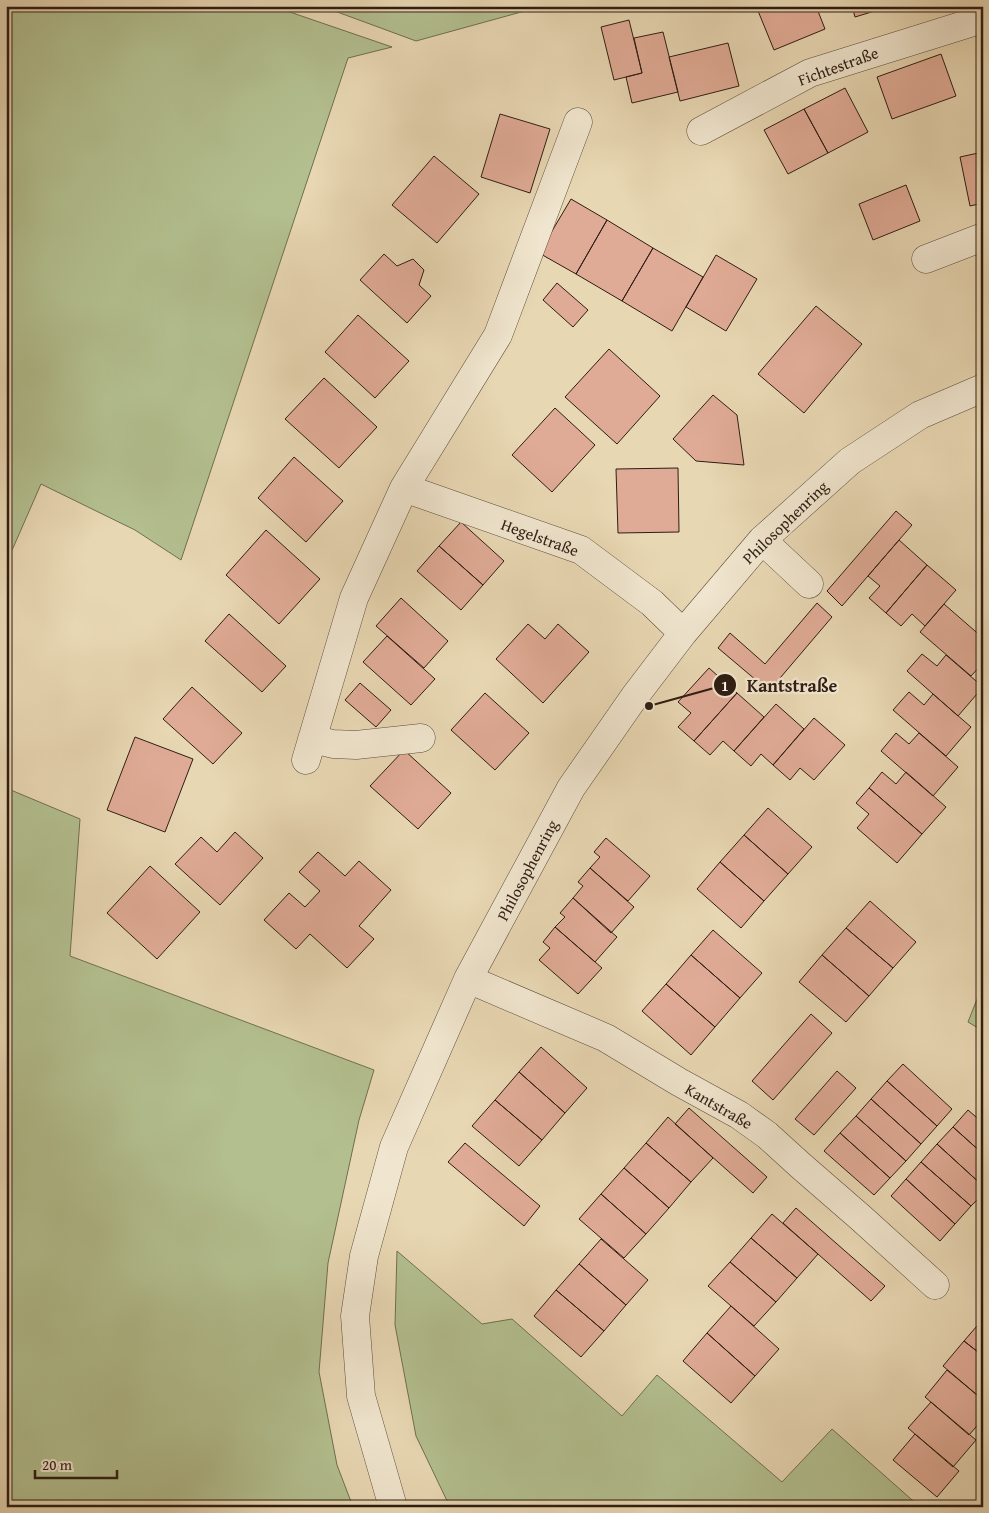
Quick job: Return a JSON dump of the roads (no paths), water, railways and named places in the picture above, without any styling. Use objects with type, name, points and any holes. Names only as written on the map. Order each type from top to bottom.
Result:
[{"type":"street","name":"Fichtestraße","points":[[701,131],[810,73],[983,19]]},
{"type":"street","points":[[421,738],[356,745],[333,744],[309,749],[354,598],[404,488],[498,335],[578,122]]},
{"type":"street","points":[[926,259],[983,237]]},
{"type":"street","name":"Philosophenring","points":[[393,1507],[361,1396],[355,1316],[364,1256],[394,1147],[468,979],[571,788],[635,696],[683,633],[762,540],[850,461],[920,415],[983,388]]},
{"type":"street","name":"Hegelstraße","points":[[404,488],[581,550],[652,603],[683,633]]},
{"type":"street","points":[[762,540],[809,584]]},
{"type":"street","name":"Kantstraße","points":[[468,979],[606,1038],[679,1082],[739,1114],[767,1135],[935,1285]]},
{"type":"place","name":"Kantstraße","points":[[649,706]]}]
